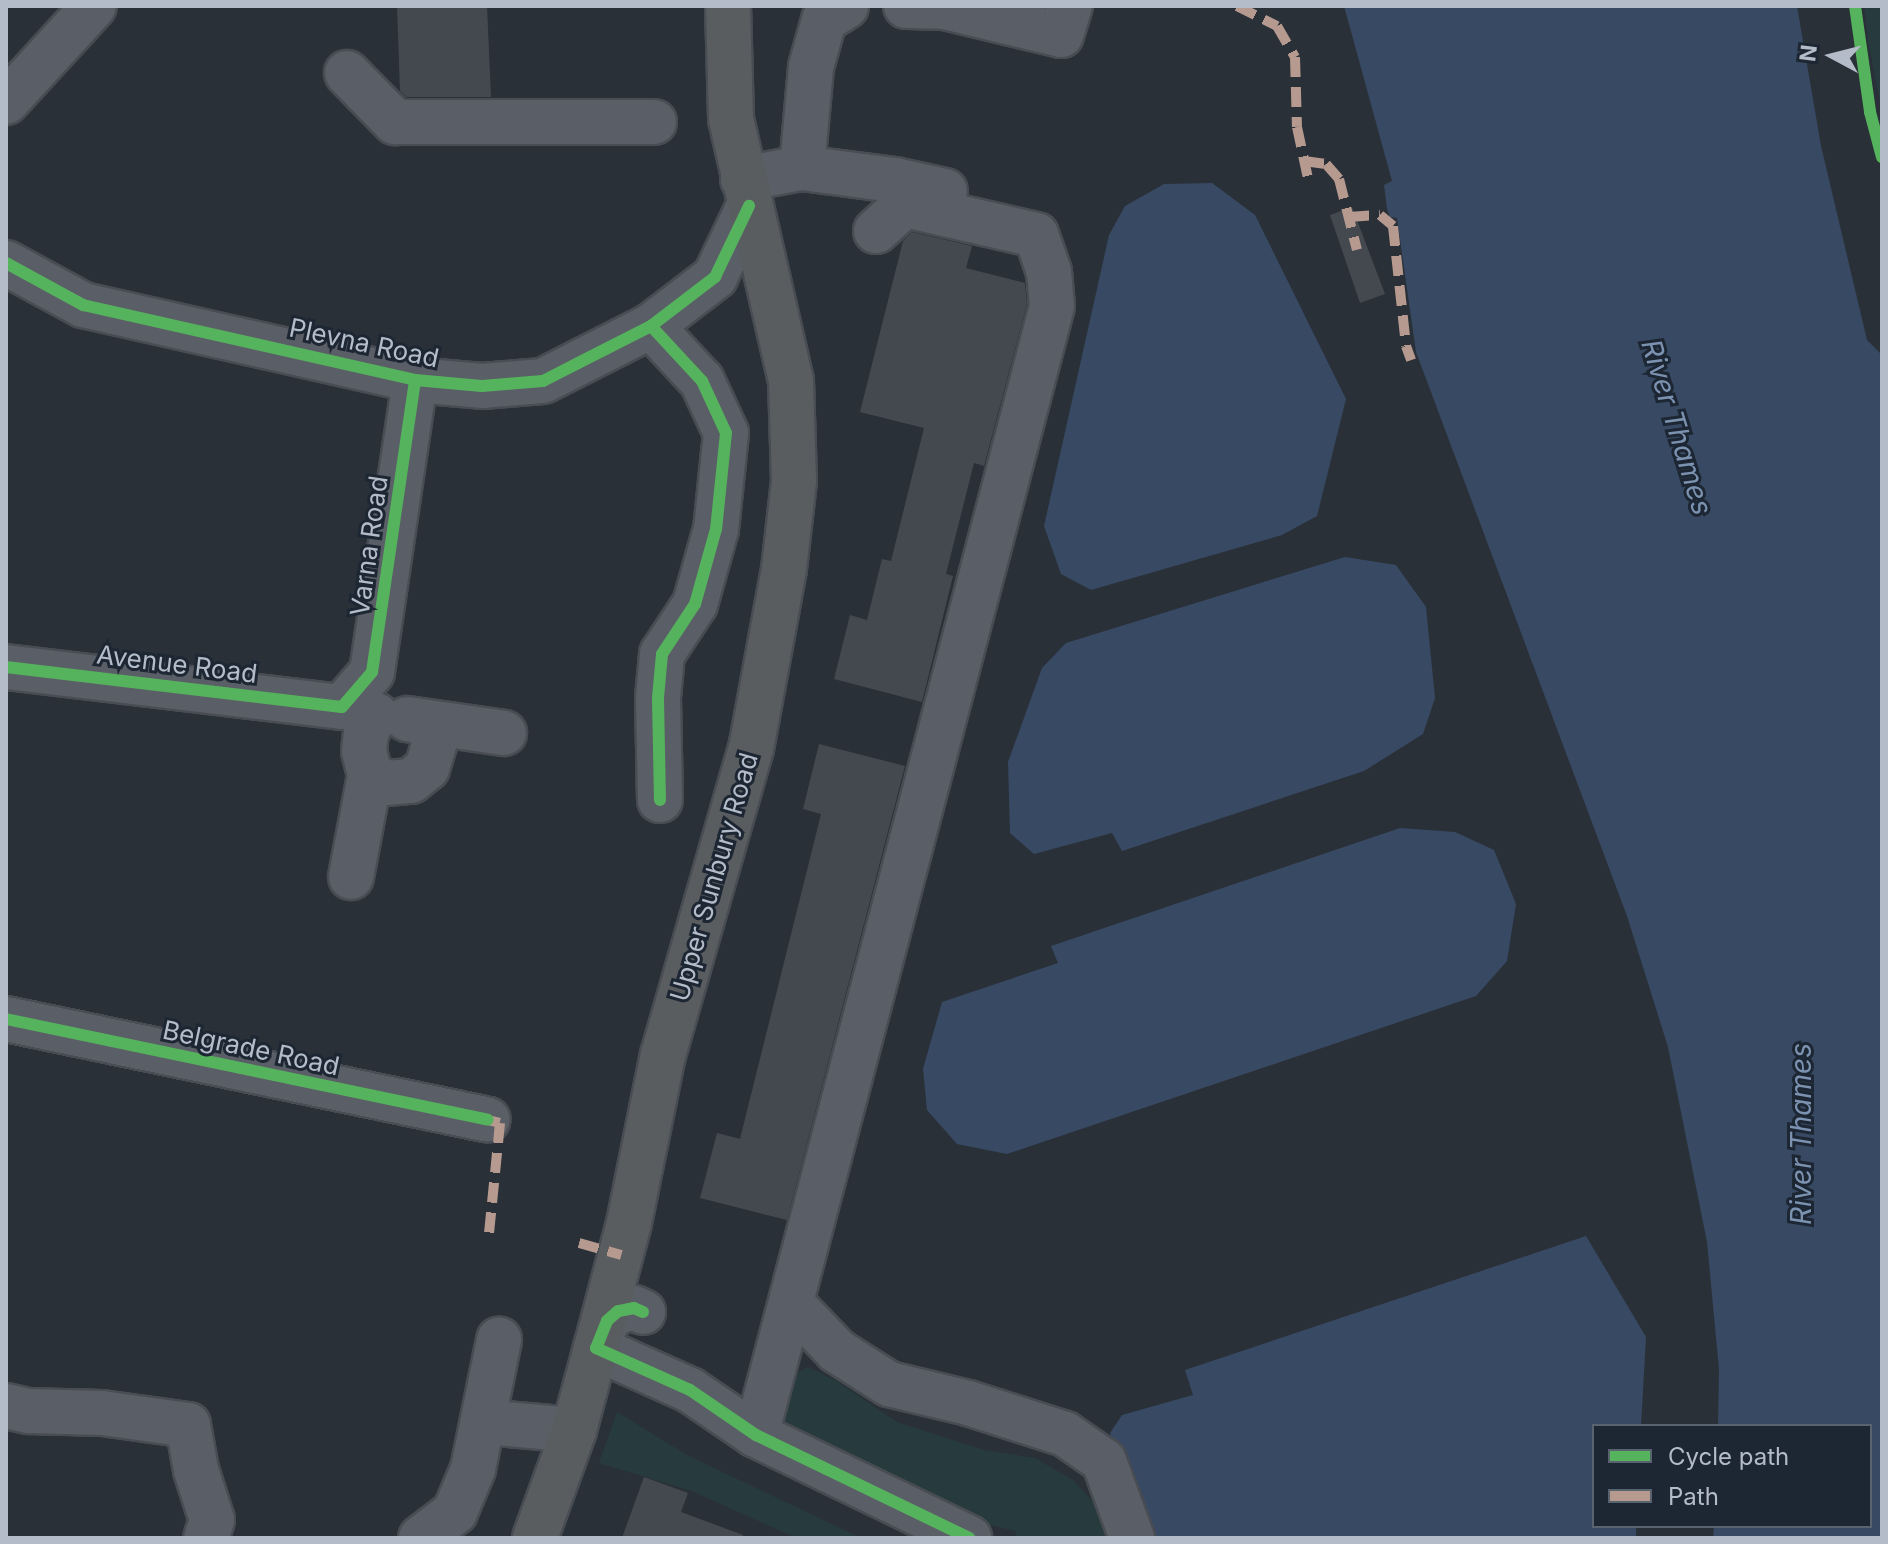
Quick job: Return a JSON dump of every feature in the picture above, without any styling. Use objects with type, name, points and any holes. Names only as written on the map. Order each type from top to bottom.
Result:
[{"type":"highway","name":"Upper Sunbury Road","points":[[535,1538],[574,1430],[623,1246],[663,1055],[751,749],[786,554],[794,481],[791,381],[731,119],[728,6]]},
{"type":"street","points":[[6,102],[94,6]]},
{"type":"street","points":[[802,168],[811,67],[824,20],[846,6]]},
{"type":"street","points":[[908,6],[945,7],[1061,35],[1070,6]]},
{"type":"street","points":[[347,73],[395,122],[654,122]]},
{"type":"street","points":[[746,193],[802,168],[895,180],[956,194]]},
{"type":"street","name":"Plevna Road","points":[[6,263],[83,305],[415,380],[482,386],[543,381],[651,326],[715,277],[746,193]]},
{"type":"street","points":[[756,1435],[1052,306],[1049,272],[1036,235],[905,205],[876,231]]},
{"type":"street","points":[[651,326],[702,381],[726,433],[716,529],[695,604],[662,654],[658,698],[660,800]]},
{"type":"street","name":"Varna Road","points":[[351,877],[370,775],[364,751],[366,732],[357,705],[372,672],[415,380]]},
{"type":"street","name":"Avenue Road","points":[[6,667],[357,705],[423,722],[504,733]]},
{"type":"street","points":[[370,775],[387,783],[411,781],[427,768],[436,739],[423,722]]},
{"type":"street","name":"Belgrade Road","points":[[6,1019],[488,1120]]},
{"type":"street","points":[[623,1246],[625,1265],[643,1312],[690,1390]]},
{"type":"street","points":[[791,1303],[837,1351],[889,1384],[968,1403],[1065,1434],[1104,1461],[1132,1538]]},
{"type":"street","points":[[643,1312],[634,1308],[618,1311],[607,1321],[596,1348],[690,1390],[756,1435],[955,1535]]},
{"type":"street","points":[[438,1525],[473,1469],[485,1422],[499,1340]]},
{"type":"street","points":[[6,1406],[28,1411],[102,1413],[188,1425],[196,1470],[212,1520],[206,1538]]},
{"type":"street","points":[[485,1422],[574,1430]]},
{"type":"green space","points":[[1864,6],[1882,6],[1882,113],[1868,40]]},
{"type":"green space","points":[[808,1367],[835,1380],[897,1422],[984,1450],[1035,1458],[1073,1480],[1096,1505],[1107,1538],[1017,1538],[1015,1531],[986,1524],[980,1527],[912,1498],[897,1477],[822,1453],[782,1426],[774,1404],[788,1378]]},
{"type":"green space","points":[[617,1412],[687,1455],[861,1538],[796,1538],[692,1491],[599,1463]]},
{"type":"water","name":"River Thames","points":[[1344,6],[1797,6],[1821,146],[1867,340],[1882,355],[1882,1538],[1713,1538],[1714,1528],[1872,1528],[1872,1424],[1718,1424],[1719,1369],[1707,1242],[1668,1047],[1627,916],[1416,352],[1397,218],[1390,217],[1387,209],[1384,185],[1392,181]]},
{"type":"water","points":[[1212,183],[1255,215],[1346,399],[1317,516],[1282,535],[1091,590],[1061,574],[1044,526],[1109,235],[1125,206],[1164,184]]},
{"type":"water","points":[[1345,557],[1396,565],[1426,607],[1435,698],[1423,734],[1364,771],[1122,851],[1112,833],[1034,854],[1010,833],[1008,762],[1042,668],[1066,643]]},
{"type":"water","points":[[1400,828],[1455,832],[1494,850],[1516,904],[1507,961],[1476,996],[1007,1154],[957,1144],[927,1110],[923,1069],[942,1002],[1058,963],[1051,946]]},
{"type":"water","points":[[1586,1236],[1646,1337],[1641,1424],[1592,1424],[1592,1528],[1636,1528],[1636,1538],[1149,1538],[1110,1433],[1122,1415],[1193,1395],[1185,1370]]},
{"type":"building","points":[[397,6],[487,6],[491,97],[406,97],[400,91]]},
{"type":"building","points":[[1352,207],[1385,294],[1360,303],[1330,215]]},
{"type":"building","points":[[912,232],[972,246],[966,268],[1025,283],[1027,304],[984,466],[974,463],[946,574],[953,576],[922,702],[834,679],[850,615],[867,620],[882,559],[891,561],[924,428],[860,412],[903,241]]},
{"type":"building","points":[[819,744],[905,766],[787,1220],[700,1198],[717,1133],[740,1139],[821,814],[803,809]]},
{"type":"building","points":[[644,1477],[688,1493],[681,1512],[743,1535],[743,1538],[622,1538]]},
{"type":"marked path","points":[[1237,6],[1277,26],[1295,57],[1297,127],[1309,183]]},
{"type":"marked path","points":[[1304,161],[1326,164],[1339,179],[1357,250]]},
{"type":"marked path","points":[[1349,217],[1380,215],[1393,226],[1406,346],[1411,360]]},
{"type":"marked path","points":[[488,1120],[500,1123],[489,1234]]},
{"type":"marked path","points":[[579,1243],[621,1255]]},
{"type":"cycle path","points":[[1855,6],[1870,112],[1882,157]]},
{"type":"cycle path","points":[[6,263],[83,305],[415,380],[482,386],[543,381],[651,326],[715,277],[749,206]]},
{"type":"cycle path","points":[[651,326],[702,381],[726,433],[716,529],[695,604],[662,654],[658,698],[660,800]]},
{"type":"cycle path","points":[[6,667],[342,707],[372,672],[415,380]]},
{"type":"cycle path","points":[[6,1019],[488,1120]]},
{"type":"cycle path","points":[[643,1312],[634,1308],[618,1311],[607,1321],[596,1348],[690,1390],[756,1435],[969,1538]]}]
